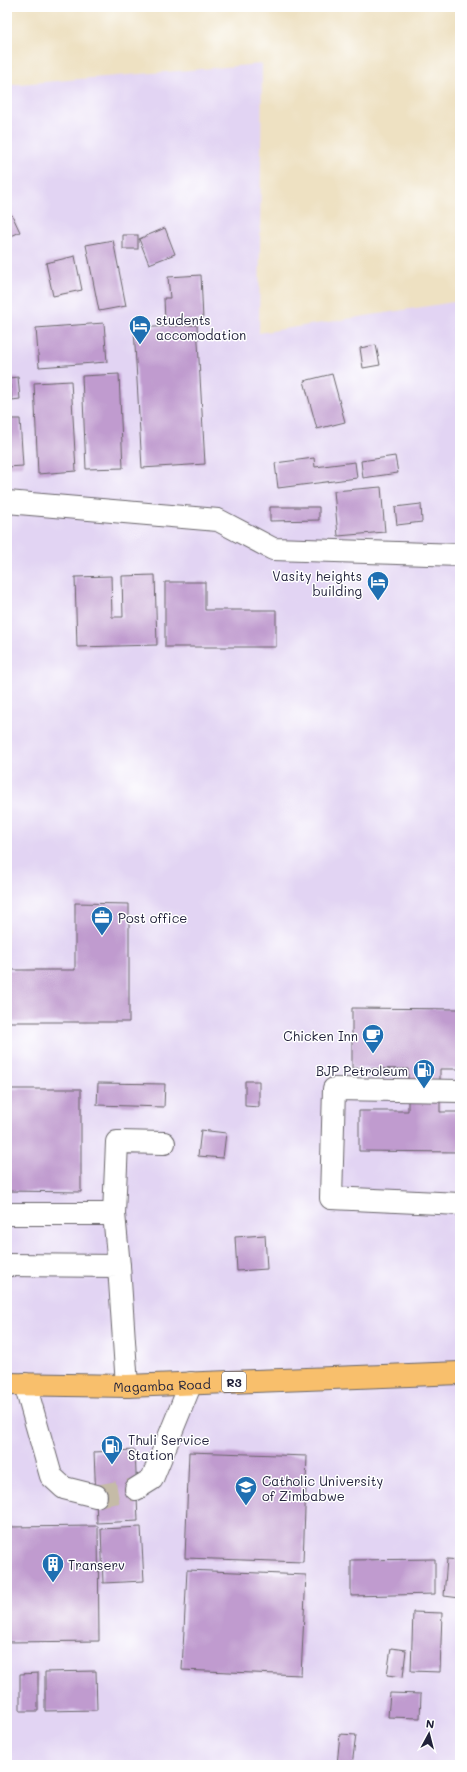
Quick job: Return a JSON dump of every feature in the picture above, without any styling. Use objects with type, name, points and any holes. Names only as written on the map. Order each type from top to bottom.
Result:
[{"type":"highway","name":"Magamba Road","points":[[16,1384],[127,1386],[460,1373]]},
{"type":"lane","points":[[7,502],[218,520],[273,549],[460,555]]},
{"type":"lane","points":[[460,1091],[334,1089],[331,1198],[460,1204]]},
{"type":"lane","points":[[127,1386],[114,1214],[117,1142],[164,1143]]},
{"type":"lane","points":[[7,1214],[114,1214]]},
{"type":"lane","points":[[7,1265],[119,1266]]},
{"type":"lane","points":[[16,1384],[51,1476],[64,1488],[96,1496]]},
{"type":"lane","points":[[136,1489],[152,1479],[191,1384]]},
{"type":"shaded area","points":[[262,64],[259,333],[460,301],[460,1765],[7,1765],[7,85]]},
{"type":"building","points":[[12,215],[20,232],[7,238],[7,217]]},
{"type":"building","points":[[165,228],[175,254],[149,264],[139,239]]},
{"type":"building","points":[[123,235],[138,235],[138,249],[123,249]]},
{"type":"building","points":[[113,240],[126,306],[99,311],[86,245]]},
{"type":"building","points":[[75,256],[82,290],[53,296],[46,263]]},
{"type":"building","points":[[201,275],[203,320],[165,322],[164,298],[170,298],[168,277]]},
{"type":"building","points":[[104,323],[107,362],[39,367],[36,328]]},
{"type":"building","points":[[197,325],[205,464],[142,468],[134,328]]},
{"type":"building","points":[[376,345],[380,365],[363,368],[360,348]]},
{"type":"building","points":[[119,374],[123,468],[86,469],[82,376]]},
{"type":"building","points":[[332,374],[345,422],[317,429],[304,381]]},
{"type":"building","points":[[18,377],[20,399],[12,400],[9,378]]},
{"type":"building","points":[[71,381],[76,471],[38,474],[34,383]]},
{"type":"building","points":[[7,419],[20,419],[23,466],[7,467]]},
{"type":"building","points":[[395,456],[398,473],[363,478],[361,461]]},
{"type":"building","points":[[314,458],[315,467],[355,462],[357,478],[278,488],[275,463]]},
{"type":"building","points":[[381,487],[385,532],[338,536],[334,491]]},
{"type":"building","points":[[421,504],[422,522],[397,525],[395,507]]},
{"type":"building","points":[[270,507],[319,507],[319,520],[270,521]]},
{"type":"building","points":[[155,575],[157,645],[77,647],[75,577],[111,576],[112,617],[123,617],[122,576]]},
{"type":"building","points":[[165,582],[205,582],[205,610],[276,610],[276,647],[165,647]]},
{"type":"building","name":"Post office","points":[[75,903],[129,904],[129,1022],[7,1022],[7,970],[75,970]]},
{"type":"building","points":[[352,1008],[460,1009],[460,1069],[440,1069],[440,1112],[460,1112],[460,1152],[359,1151],[359,1111],[408,1111],[408,1069],[352,1068]]},
{"type":"building","points":[[245,1081],[259,1081],[259,1107],[245,1106]]},
{"type":"building","points":[[98,1083],[165,1084],[164,1107],[97,1105]]},
{"type":"building","points":[[7,1089],[81,1089],[81,1192],[7,1191]]},
{"type":"building","points":[[201,1130],[226,1133],[223,1158],[198,1156]]},
{"type":"building","points":[[265,1235],[267,1269],[237,1271],[235,1237]]},
{"type":"building","points":[[135,1450],[138,1521],[97,1523],[94,1452]]},
{"type":"building","name":"Catholic University of Zimbabwe","points":[[189,1452],[307,1456],[303,1562],[185,1558]]},
{"type":"building","name":"Transerv","points":[[98,1526],[99,1641],[7,1642],[7,1527]]},
{"type":"building","points":[[141,1527],[144,1581],[103,1583],[101,1529]]},
{"type":"building","points":[[435,1559],[435,1594],[351,1596],[351,1560]]},
{"type":"building","points":[[447,1559],[460,1560],[460,1598],[444,1596]]},
{"type":"building","points":[[187,1570],[306,1575],[301,1675],[182,1670]]},
{"type":"building","points":[[413,1612],[442,1613],[440,1672],[411,1671]]},
{"type":"building","points":[[391,1648],[406,1650],[403,1677],[387,1675]]},
{"type":"building","points":[[96,1671],[97,1710],[45,1711],[45,1672]]},
{"type":"building","points":[[38,1673],[38,1711],[20,1711],[20,1674]]},
{"type":"building","points":[[390,1693],[421,1694],[420,1718],[388,1717]]},
{"type":"building","points":[[340,1734],[356,1735],[352,1765],[337,1765]]},
{"type":"tunnel","points":[[96,1496],[136,1489]]},
{"type":"place","name":"students accomodation","points":[[140,346]]},
{"type":"place","name":"Vasity heights building","points":[[378,602]]},
{"type":"place","name":"Post office","points":[[102,936]]},
{"type":"place","name":"Chicken Inn","points":[[373,1054]]},
{"type":"place","name":"BJP Petroleum","points":[[424,1090]]},
{"type":"place","name":"Thuli Service Station","points":[[112,1466]]},
{"type":"place","name":"Catholic University of Zimbabwe","points":[[246,1506]]},
{"type":"place","name":"Transerv","points":[[53,1584]]}]
